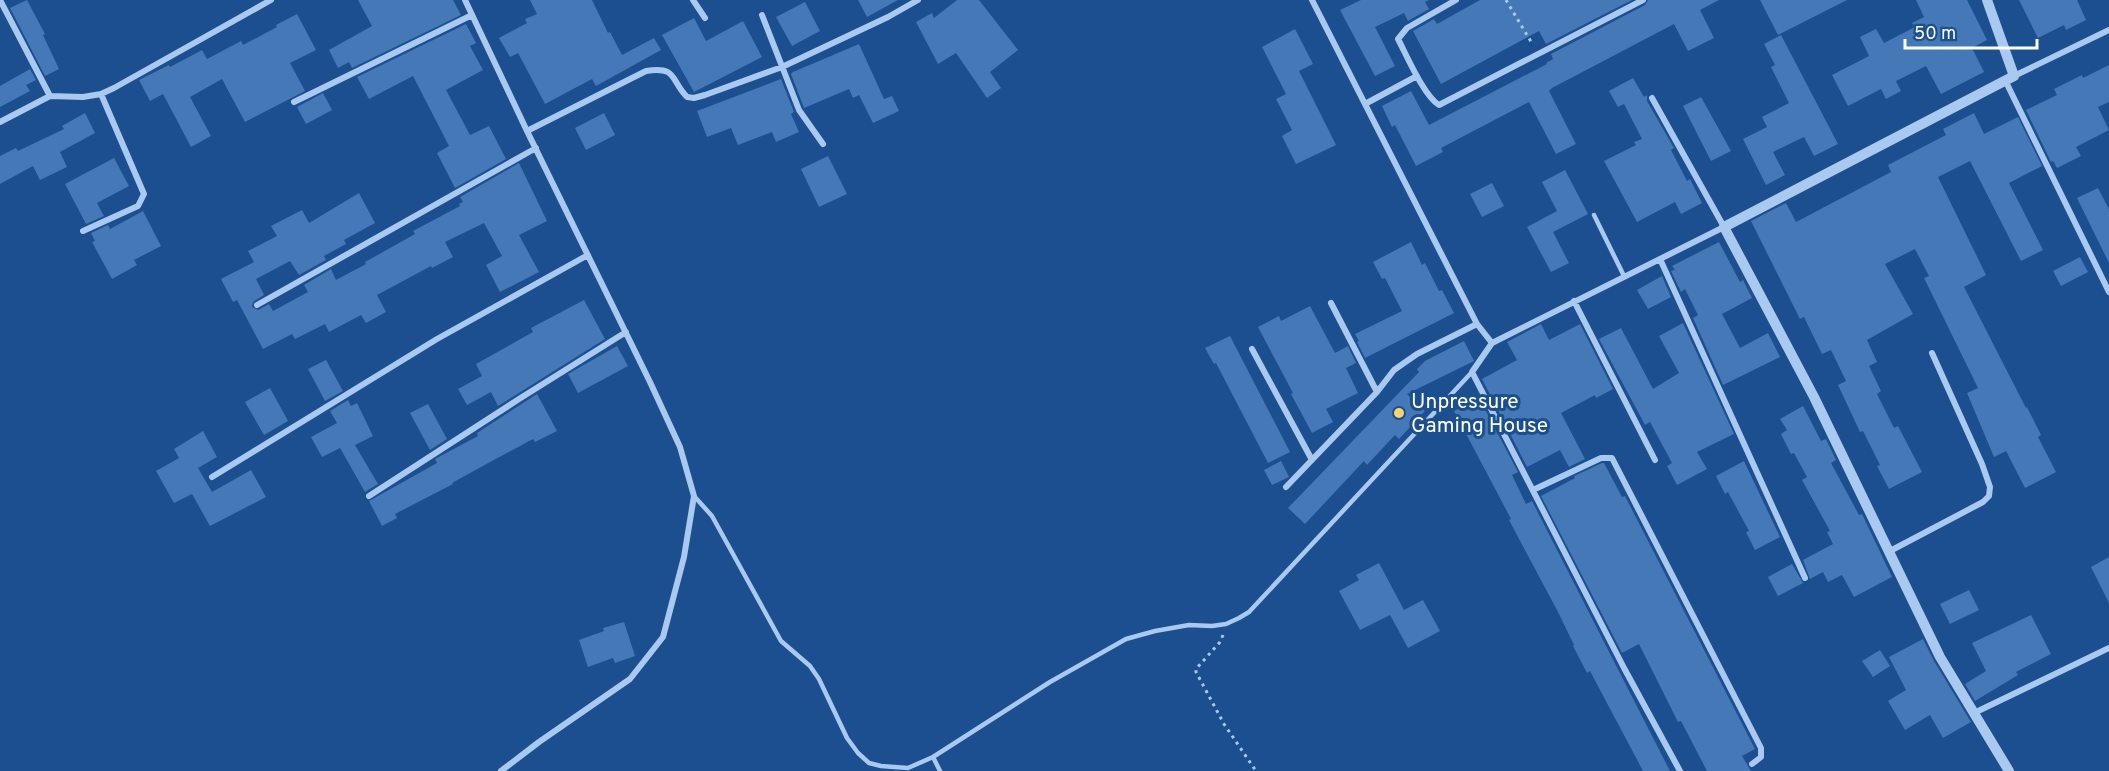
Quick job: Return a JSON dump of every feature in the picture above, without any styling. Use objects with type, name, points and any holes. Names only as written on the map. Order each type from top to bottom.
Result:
[{"type":"street","points":[[0,0],[50,96]]},
{"type":"street","points":[[0,122],[50,96],[83,97],[101,94],[271,0]]},
{"type":"street","points":[[465,0],[680,447],[694,496],[684,557],[663,638],[630,679],[501,771]]},
{"type":"street","points":[[693,0],[705,18]]},
{"type":"street","points":[[527,131],[646,71],[658,69],[664,71],[677,80],[680,90],[687,97],[694,98],[782,67],[888,17],[918,0]]},
{"type":"street","points":[[1312,0],[1477,324],[1492,343]]},
{"type":"street","points":[[1456,0],[1407,28],[1398,39],[1417,76],[1434,102],[1439,105],[1643,0]]},
{"type":"street","points":[[1987,0],[2010,78],[2109,292]]},
{"type":"street","points":[[294,102],[472,15]]},
{"type":"street","points":[[762,15],[799,110],[823,144]]},
{"type":"street","points":[[1680,771],[1624,668],[1472,372],[1492,343],[1724,227],[2010,78],[2109,30]]},
{"type":"street","points":[[1365,104],[1417,76]]},
{"type":"street","points":[[83,231],[138,206],[144,194],[101,94]]},
{"type":"street","points":[[1652,98],[1724,227],[1814,397],[1940,657],[2009,771]]},
{"type":"street","points":[[257,305],[536,148]]},
{"type":"street","points":[[212,477],[437,339],[588,255]]},
{"type":"street","points":[[1660,259],[1805,578]]},
{"type":"street","points":[[1574,301],[1655,460]]},
{"type":"street","points":[[1330,303],[1377,392]]},
{"type":"street","points":[[1286,488],[1377,392],[1394,370],[1410,358],[1477,324]]},
{"type":"street","points":[[369,496],[626,332]]},
{"type":"street","points":[[1252,349],[1312,460]]},
{"type":"street","points":[[1890,551],[1983,502],[1989,496],[1990,488],[1982,464],[1932,354]]},
{"type":"street","points":[[1533,490],[1601,458],[1612,458],[1761,748],[1761,757],[1752,764]]},
{"type":"street","points":[[1974,713],[2109,648]]},
{"type":"lane","points":[[1594,215],[1624,276]]},
{"type":"lane","points":[[694,496],[712,516],[781,641],[810,666],[819,679],[848,738],[858,753],[869,763],[908,768],[933,758],[1050,682],[1126,639],[1189,625],[1226,624],[1248,612],[1472,372]]},
{"type":"lane","points":[[933,758],[940,771]]},
{"type":"path","points":[[1506,0],[1538,54]]},
{"type":"path","points":[[1226,624],[1220,642],[1196,669],[1196,672],[1224,724],[1256,771]]},
{"type":"building","points":[[27,0],[45,34],[43,35],[59,69],[45,76],[10,8]]},
{"type":"building","points":[[358,0],[453,0],[461,15],[352,68],[349,62],[338,68],[329,50],[372,26]]},
{"type":"building","points":[[530,0],[592,0],[622,55],[654,38],[661,50],[596,86],[592,79],[545,104],[518,53],[510,57],[499,38],[527,23],[525,19],[537,14]]},
{"type":"building","points":[[858,0],[898,0],[867,17]]},
{"type":"building","points":[[957,0],[979,0],[1018,50],[990,72],[1001,88],[987,98],[956,53],[938,64],[916,22],[932,13],[934,18]]},
{"type":"building","points":[[1361,0],[1429,0],[1425,2],[1429,9],[1408,21],[1404,13],[1375,27],[1395,66],[1375,76],[1340,10]]},
{"type":"building","points":[[1480,0],[1632,0],[1546,44],[1539,31],[1441,84],[1413,31],[1434,19],[1437,24]]},
{"type":"building","points":[[1648,0],[1719,0],[1700,10],[1714,38],[1688,51],[1674,24],[1552,88],[1549,91],[1576,144],[1556,154],[1529,102],[1441,148],[1443,152],[1416,166],[1395,125],[1392,127],[1382,106],[1411,91],[1429,125],[1547,64],[1553,59],[1551,54],[1645,5]]},
{"type":"building","points":[[1760,0],[1847,0],[1778,35]]},
{"type":"building","points":[[1916,0],[1967,0],[1987,40],[1972,48],[1984,72],[1941,94],[1926,66],[1896,81],[1901,91],[1886,99],[1881,89],[1848,106],[1832,75],[1869,56],[1860,37],[1876,29],[1884,43],[1915,27],[1912,23],[1924,17]]},
{"type":"building","points":[[2019,0],[2077,0],[2086,20],[2066,30],[2064,25],[2038,38]]},
{"type":"building","points":[[805,2],[820,31],[792,46],[776,17]]},
{"type":"building","points":[[297,14],[316,50],[290,63],[305,91],[245,122],[222,79],[190,97],[211,136],[191,147],[163,94],[150,101],[139,80],[202,50],[207,59],[241,41],[243,45]]},
{"type":"building","points":[[694,18],[706,41],[743,21],[762,57],[694,92],[662,35]]},
{"type":"building","points":[[466,24],[476,43],[470,46],[483,70],[446,90],[470,135],[489,126],[506,159],[455,188],[437,153],[449,146],[413,76],[369,99],[357,77]]},
{"type":"building","points":[[1295,29],[1313,64],[1299,71],[1336,145],[1296,164],[1282,136],[1292,130],[1276,99],[1286,94],[1262,47]]},
{"type":"building","points":[[1781,35],[1838,144],[1814,156],[1804,137],[1773,152],[1785,175],[1766,185],[1743,139],[1767,127],[1762,117],[1789,103],[1771,67],[1775,65],[1764,44]]},
{"type":"building","points":[[859,44],[884,99],[892,96],[899,111],[873,123],[859,95],[853,98],[849,89],[804,108],[791,74]]},
{"type":"building","points":[[2109,65],[2109,102],[2098,107],[2109,130],[2076,147],[2081,156],[2057,168],[2053,161],[2051,162],[2026,110],[2057,95],[2054,89]]},
{"type":"building","points":[[30,69],[36,80],[26,85],[30,91],[0,107],[0,86]]},
{"type":"building","points":[[1633,78],[1644,97],[1647,95],[1647,101],[1674,148],[1671,150],[1687,181],[1690,179],[1702,203],[1681,214],[1675,202],[1637,222],[1604,161],[1636,145],[1634,142],[1642,139],[1624,104],[1618,107],[1609,91]]},
{"type":"building","points":[[781,79],[799,132],[776,142],[772,132],[738,145],[731,128],[707,137],[697,111]]},
{"type":"building","points":[[323,93],[332,110],[306,124],[297,107]]},
{"type":"building","points":[[1701,97],[1731,151],[1711,161],[1683,106]]},
{"type":"building","points":[[85,113],[95,133],[60,152],[67,167],[40,180],[33,166],[0,184],[0,156],[16,148],[18,151],[64,129],[62,126]]},
{"type":"building","points":[[604,113],[615,135],[586,150],[575,128]]},
{"type":"building","points":[[1974,113],[1984,134],[2018,117],[2042,166],[2009,183],[2043,250],[2021,261],[1970,161],[1938,177],[1986,275],[1964,287],[2041,435],[2038,437],[2056,472],[2025,488],[2006,451],[1994,457],[1967,393],[1978,388],[1924,278],[1929,276],[1915,249],[1885,264],[1913,314],[1867,340],[1877,362],[1869,366],[1881,391],[1877,394],[1894,428],[1898,426],[1922,472],[1889,489],[1877,466],[1880,465],[1863,431],[1860,432],[1838,385],[1846,381],[1831,350],[1822,354],[1804,317],[1800,319],[1751,221],[1786,203],[1796,222],[1891,172],[1888,165],[1946,135],[1943,129]]},
{"type":"building","points":[[828,156],[847,194],[819,207],[801,169]]},
{"type":"building","points":[[114,158],[129,186],[97,203],[104,216],[86,224],[65,184]]},
{"type":"building","points":[[519,163],[547,221],[519,235],[539,272],[500,292],[486,265],[502,256],[484,223],[445,242],[453,257],[377,295],[386,312],[366,323],[361,315],[329,332],[325,324],[295,339],[292,334],[263,349],[237,300],[233,302],[221,279],[254,262],[248,251],[277,236],[271,226],[302,210],[309,223],[359,193],[375,223],[344,240],[346,244],[324,256],[326,260],[299,275],[290,261],[256,279],[264,295],[253,302],[252,307],[258,310],[269,304],[273,311],[308,292],[304,285],[331,269],[336,280],[366,264],[365,262],[415,234],[413,231],[460,206],[459,204],[463,202],[460,197]]},
{"type":"building","points":[[1565,170],[1588,214],[1553,232],[1569,263],[1551,272],[1527,227],[1557,211],[1542,182]]},
{"type":"building","points":[[1492,183],[1504,206],[1482,217],[1470,194]]},
{"type":"building","points":[[2098,188],[2109,209],[2109,263],[2077,198]]},
{"type":"building","points":[[143,211],[161,246],[134,260],[137,265],[112,279],[92,242],[95,241],[91,233],[108,225],[110,229]]},
{"type":"building","points":[[1411,242],[1422,265],[1425,263],[1439,291],[1442,290],[1454,313],[1365,358],[1355,334],[1402,311],[1385,278],[1382,279],[1373,262]]},
{"type":"building","points":[[1719,242],[1740,282],[1743,280],[1752,298],[1722,314],[1740,348],[1768,333],[1780,357],[1723,385],[1693,318],[1698,315],[1685,289],[1681,292],[1671,271],[1675,270],[1672,266]]},
{"type":"building","points":[[2080,257],[2088,272],[2061,286],[2053,271]]},
{"type":"building","points":[[1662,276],[1671,297],[1648,309],[1637,290]]},
{"type":"building","points":[[584,300],[605,339],[498,406],[491,392],[467,405],[458,389],[482,376],[476,364],[533,332],[531,328]]},
{"type":"building","points":[[1310,306],[1335,353],[1348,346],[1356,363],[1346,368],[1358,393],[1326,409],[1333,422],[1312,433],[1258,327],[1279,316],[1281,321]]},
{"type":"building","points":[[1683,323],[1734,434],[1697,452],[1707,469],[1677,485],[1667,466],[1672,463],[1650,422],[1645,425],[1599,339],[1621,328],[1653,389],[1679,373],[1659,336]]},
{"type":"building","points":[[1541,324],[1549,340],[1580,324],[1613,389],[1596,398],[1595,395],[1561,413],[1585,459],[1569,467],[1560,450],[1527,467],[1482,379],[1517,360],[1507,342]]},
{"type":"building","points":[[1230,336],[1290,452],[1268,463],[1216,363],[1214,364],[1205,348]]},
{"type":"building","points":[[1464,341],[1474,361],[1407,394],[1425,411],[1399,439],[1395,435],[1367,465],[1364,461],[1305,524],[1288,508],[1419,372],[1417,369],[1425,361]]},
{"type":"building","points":[[617,346],[628,366],[578,393],[568,374]]},
{"type":"building","points":[[326,360],[343,391],[325,401],[308,369]]},
{"type":"building","points":[[270,388],[288,421],[264,435],[245,402]]},
{"type":"building","points":[[537,394],[557,431],[535,442],[533,439],[492,461],[395,514],[397,518],[382,526],[369,501],[437,463],[435,459],[478,436],[477,433]]},
{"type":"building","points":[[1479,398],[1518,472],[1512,475],[1526,504],[1532,501],[1670,771],[1643,771],[1590,671],[1587,673],[1573,646],[1558,612],[1509,520],[1511,519],[1454,411]]},
{"type":"building","points":[[348,400],[351,406],[357,403],[373,436],[355,445],[378,484],[365,492],[340,448],[322,457],[311,437],[337,423],[330,411]]},
{"type":"building","points":[[428,404],[447,439],[430,450],[410,413]]},
{"type":"building","points":[[1803,406],[1821,441],[1826,439],[1836,460],[1831,463],[1859,515],[1862,514],[1892,577],[1854,597],[1842,575],[1828,582],[1823,572],[1810,579],[1803,560],[1833,544],[1827,532],[1830,531],[1802,480],[1807,477],[1781,434],[1787,430],[1780,419]]},
{"type":"building","points":[[203,431],[217,457],[198,468],[212,492],[251,470],[266,497],[210,526],[192,494],[174,503],[156,471],[179,458],[174,449]]},
{"type":"building","points":[[1281,461],[1289,477],[1272,485],[1264,470]]},
{"type":"building","points":[[1744,461],[1780,537],[1755,550],[1746,532],[1749,531],[1728,492],[1725,494],[1716,476]]},
{"type":"building","points":[[1602,463],[1622,497],[1625,496],[1755,749],[1742,756],[1751,771],[1707,771],[1681,721],[1678,722],[1639,644],[1622,653],[1541,496],[1575,478],[1574,476]]},
{"type":"building","points":[[2109,557],[2109,603],[2091,567]]},
{"type":"building","points":[[1379,563],[1404,610],[1423,600],[1440,631],[1408,648],[1390,615],[1360,630],[1339,591],[1359,580],[1356,575]]},
{"type":"building","points":[[1792,564],[1803,583],[1778,596],[1768,577]]},
{"type":"building","points":[[1969,590],[1979,610],[1950,624],[1940,604]]},
{"type":"building","points":[[2031,615],[2051,654],[2016,672],[2018,675],[1975,701],[1965,684],[1986,671],[1972,643]]},
{"type":"building","points":[[624,622],[635,656],[615,663],[613,658],[588,667],[579,640],[604,631],[603,628]]},
{"type":"building","points":[[1923,639],[1971,722],[1943,738],[1930,715],[1905,730],[1888,701],[1906,690],[1889,657]]},
{"type":"building","points":[[1880,650],[1890,666],[1873,677],[1862,661]]},
{"type":"place","name":"Unpressure Gaming House","points":[[1399,413]]}]
